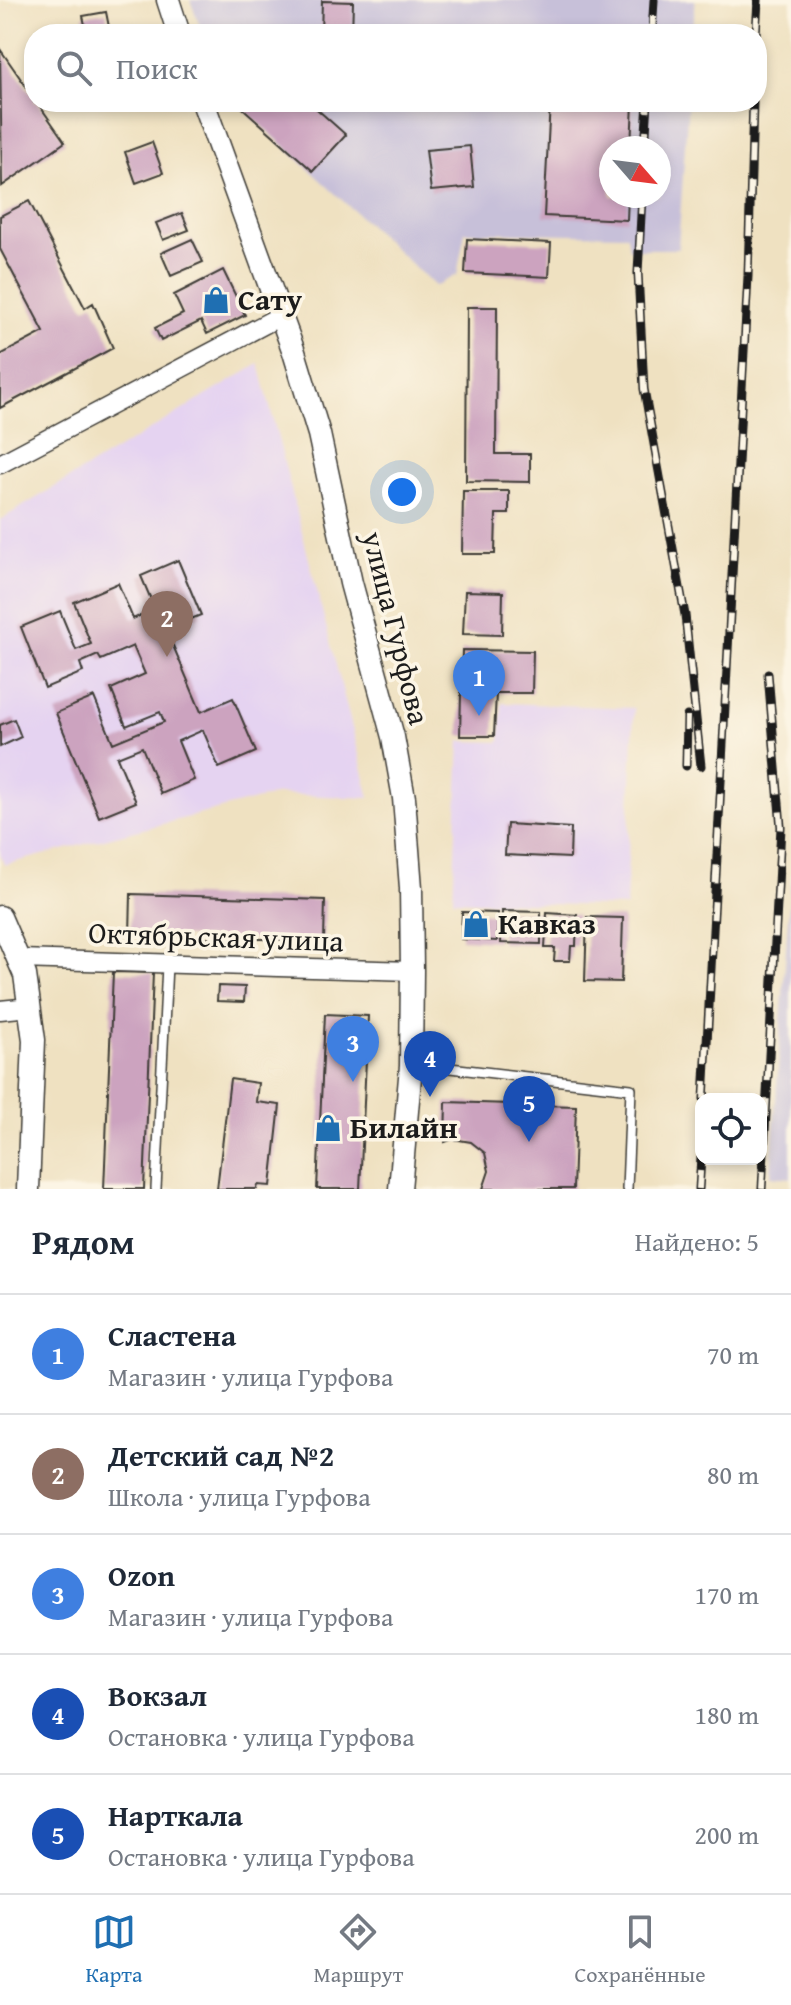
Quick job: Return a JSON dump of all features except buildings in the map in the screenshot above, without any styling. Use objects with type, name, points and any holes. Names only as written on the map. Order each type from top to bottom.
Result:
[{"type":"street","points":[[168,0],[176,24]]},
{"type":"street","name":"улица Гурфова","points":[[207,112],[282,315],[319,434],[351,583],[393,737],[404,798],[411,888],[412,971],[411,1066],[400,1189]]},
{"type":"street","points":[[0,464],[282,315]]},
{"type":"street","points":[[0,917],[19,959],[34,1040],[28,1189]]},
{"type":"street","name":"Октябрьская улица","points":[[19,959],[412,971]]},
{"type":"street","points":[[0,1010],[30,1007]]},
{"type":"lane","points":[[156,1189],[167,965]]},
{"type":"lane","points":[[411,1066],[631,1089],[627,1189]]},
{"type":"shaded area","points":[[190,0],[695,0],[694,24],[199,24]]},
{"type":"shaded area","points":[[247,112],[687,112],[678,249],[629,249],[627,235],[465,232],[457,275],[435,286]]},
{"type":"shaded area","points":[[259,364],[370,798],[278,794],[4,865],[0,853],[0,520]]},
{"type":"shaded area","points":[[502,703],[634,708],[626,907],[453,900],[460,741],[500,742]]},
{"type":"shaded area","points":[[791,873],[791,1178],[771,1176]]},
{"type":"railway","points":[[653,24],[654,0]]},
{"type":"railway","points":[[757,24],[758,0]]},
{"type":"railway","points":[[646,136],[647,112]]},
{"type":"railway","points":[[704,1093],[748,276],[753,112]]},
{"type":"railway","points":[[641,208],[638,273],[644,389],[685,615],[701,766]]},
{"type":"railway","points":[[762,1189],[781,827],[768,674]]},
{"type":"railway","points":[[686,766],[687,716]]},
{"type":"railway","points":[[699,1189],[701,1165]]},
{"type":"place","name":"Сату","points":[[216,300]]},
{"type":"place","name":"Детский сад №2","points":[[167,657]]},
{"type":"place","name":"Сластена","points":[[479,716]]},
{"type":"place","name":"Кавказ","points":[[476,924]]},
{"type":"place","name":"Ozon","points":[[353,1082]]},
{"type":"place","name":"Вокзал","points":[[430,1097]]},
{"type":"place","name":"Билайн","points":[[328,1128]]},
{"type":"place","name":"Нарткала","points":[[529,1142]]}]
